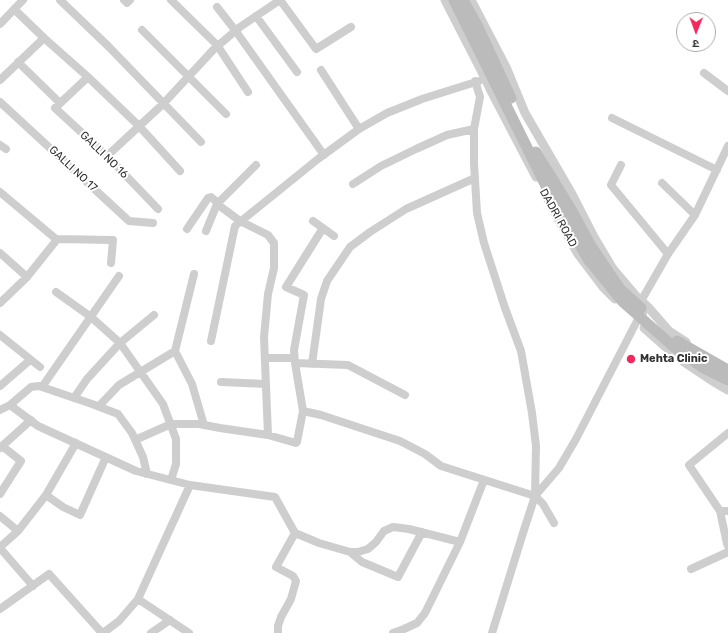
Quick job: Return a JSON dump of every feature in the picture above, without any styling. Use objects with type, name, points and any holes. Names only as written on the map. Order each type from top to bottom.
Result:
[{"type":"main road","points":[[454,0],[546,186],[588,258],[623,302],[674,347],[702,367],[728,380]]},
{"type":"main road","points":[[463,0],[478,27],[532,146],[572,211],[591,246],[620,289],[678,343],[728,370]]},
{"type":"street","points":[[0,24],[23,0]]},
{"type":"street","points":[[60,0],[108,46],[201,142]]},
{"type":"street","points":[[124,0],[127,3],[130,0]]},
{"type":"street","points":[[171,0],[217,45],[248,92]]},
{"type":"street","points":[[107,156],[163,104],[217,45],[235,30],[280,0],[316,49],[351,27]]},
{"type":"street","name":"DADRI ROAD","points":[[445,0],[493,96],[578,254],[603,287],[626,311],[662,344],[684,362],[728,390]]},
{"type":"street","name":"DADRI ROAD","points":[[471,0],[506,67],[525,113],[572,194],[594,237],[614,269],[669,331],[693,347],[728,365]]},
{"type":"street","points":[[217,7],[324,155]]},
{"type":"street","points":[[14,10],[88,77],[139,126],[180,171]]},
{"type":"street","points":[[256,16],[297,72]]},
{"type":"street","points":[[142,30],[226,114]]},
{"type":"street","points":[[0,80],[44,38]]},
{"type":"street","points":[[18,62],[60,103],[88,77]]},
{"type":"street","points":[[321,70],[359,129]]},
{"type":"street","points":[[704,73],[728,91]]},
{"type":"street","points":[[211,341],[235,226],[240,221],[359,129],[387,113],[422,99],[486,80]]},
{"type":"street","points":[[476,82],[480,97],[474,128],[477,214],[484,243],[505,308],[521,351],[536,446],[535,496],[492,633]]},
{"type":"street","points":[[493,96],[514,86]]},
{"type":"street","name":"GALLI NO 17","points":[[0,102],[129,221],[153,223]]},
{"type":"street","name":"GALLI NO 16","points":[[60,103],[55,108],[107,156],[158,209]]},
{"type":"street","points":[[612,118],[716,170]]},
{"type":"street","points":[[353,184],[381,166],[416,149],[447,135],[474,128]]},
{"type":"street","points":[[535,496],[559,468],[573,445],[637,321],[668,254],[695,215],[728,146]]},
{"type":"street","points":[[206,231],[218,204],[256,165]]},
{"type":"street","points":[[621,165],[611,185],[668,254]]},
{"type":"street","points":[[312,364],[321,299],[327,281],[350,247],[406,208],[475,178]]},
{"type":"street","points":[[662,183],[695,215]]},
{"type":"street","points":[[0,192],[56,239],[113,240],[111,263]]},
{"type":"street","points":[[188,229],[208,198],[211,197],[240,221],[268,235],[274,243],[274,268],[268,294],[264,337],[268,434]]},
{"type":"street","points":[[313,222],[334,236]]},
{"type":"street","points":[[135,440],[170,424],[199,424],[268,434],[297,442],[302,411],[294,350],[304,295],[286,287],[323,228]]},
{"type":"street","points":[[0,302],[28,276],[56,239]]},
{"type":"street","points":[[0,253],[28,276]]},
{"type":"street","points":[[194,274],[175,351],[192,384],[204,425]]},
{"type":"street","points":[[42,387],[119,276]]},
{"type":"street","points":[[56,292],[91,317],[120,343],[164,404],[176,439],[176,464],[171,480]]},
{"type":"street","points":[[74,398],[87,379],[120,343],[154,315]]},
{"type":"street","points":[[0,335],[40,367]]},
{"type":"street","points":[[99,406],[119,385],[175,351]]},
{"type":"street","points":[[265,358],[312,364],[348,366],[405,395]]},
{"type":"street","points":[[0,386],[30,360]]},
{"type":"street","points":[[222,382],[266,384]]},
{"type":"street","points":[[0,410],[10,405],[31,387],[39,386],[118,414],[132,433],[143,457],[148,474]]},
{"type":"street","points":[[10,405],[38,426],[76,442],[136,471],[190,485],[275,497],[295,533],[319,543],[350,552],[358,552],[368,549],[376,542],[384,531],[390,528],[409,529],[460,542]]},
{"type":"street","points":[[302,411],[321,414],[400,442],[425,454],[441,466],[535,496],[543,504],[554,524]]},
{"type":"street","points":[[0,494],[21,461],[1,447],[31,420]]},
{"type":"street","points":[[728,433],[689,465],[724,511],[726,544],[728,546]]},
{"type":"street","points":[[33,586],[0,547],[18,531],[46,495],[76,442]]},
{"type":"street","points":[[46,495],[63,507],[80,515],[106,457]]},
{"type":"street","points":[[394,633],[417,623],[425,613],[460,542],[484,480]]},
{"type":"street","points":[[0,609],[49,574],[102,633],[119,621],[138,599],[190,485]]},
{"type":"street","points":[[0,516],[18,531]]},
{"type":"street","points":[[350,552],[362,562],[398,577],[422,532]]},
{"type":"street","points":[[278,633],[278,626],[291,599],[296,581],[293,576],[276,567],[295,533]]},
{"type":"street","points":[[692,569],[728,552]]},
{"type":"street","points":[[138,599],[189,633]]},
{"type":"street","points":[[150,633],[170,620]]},
{"type":"place","name":"Mehta Clinic","points":[[631,359]]}]
